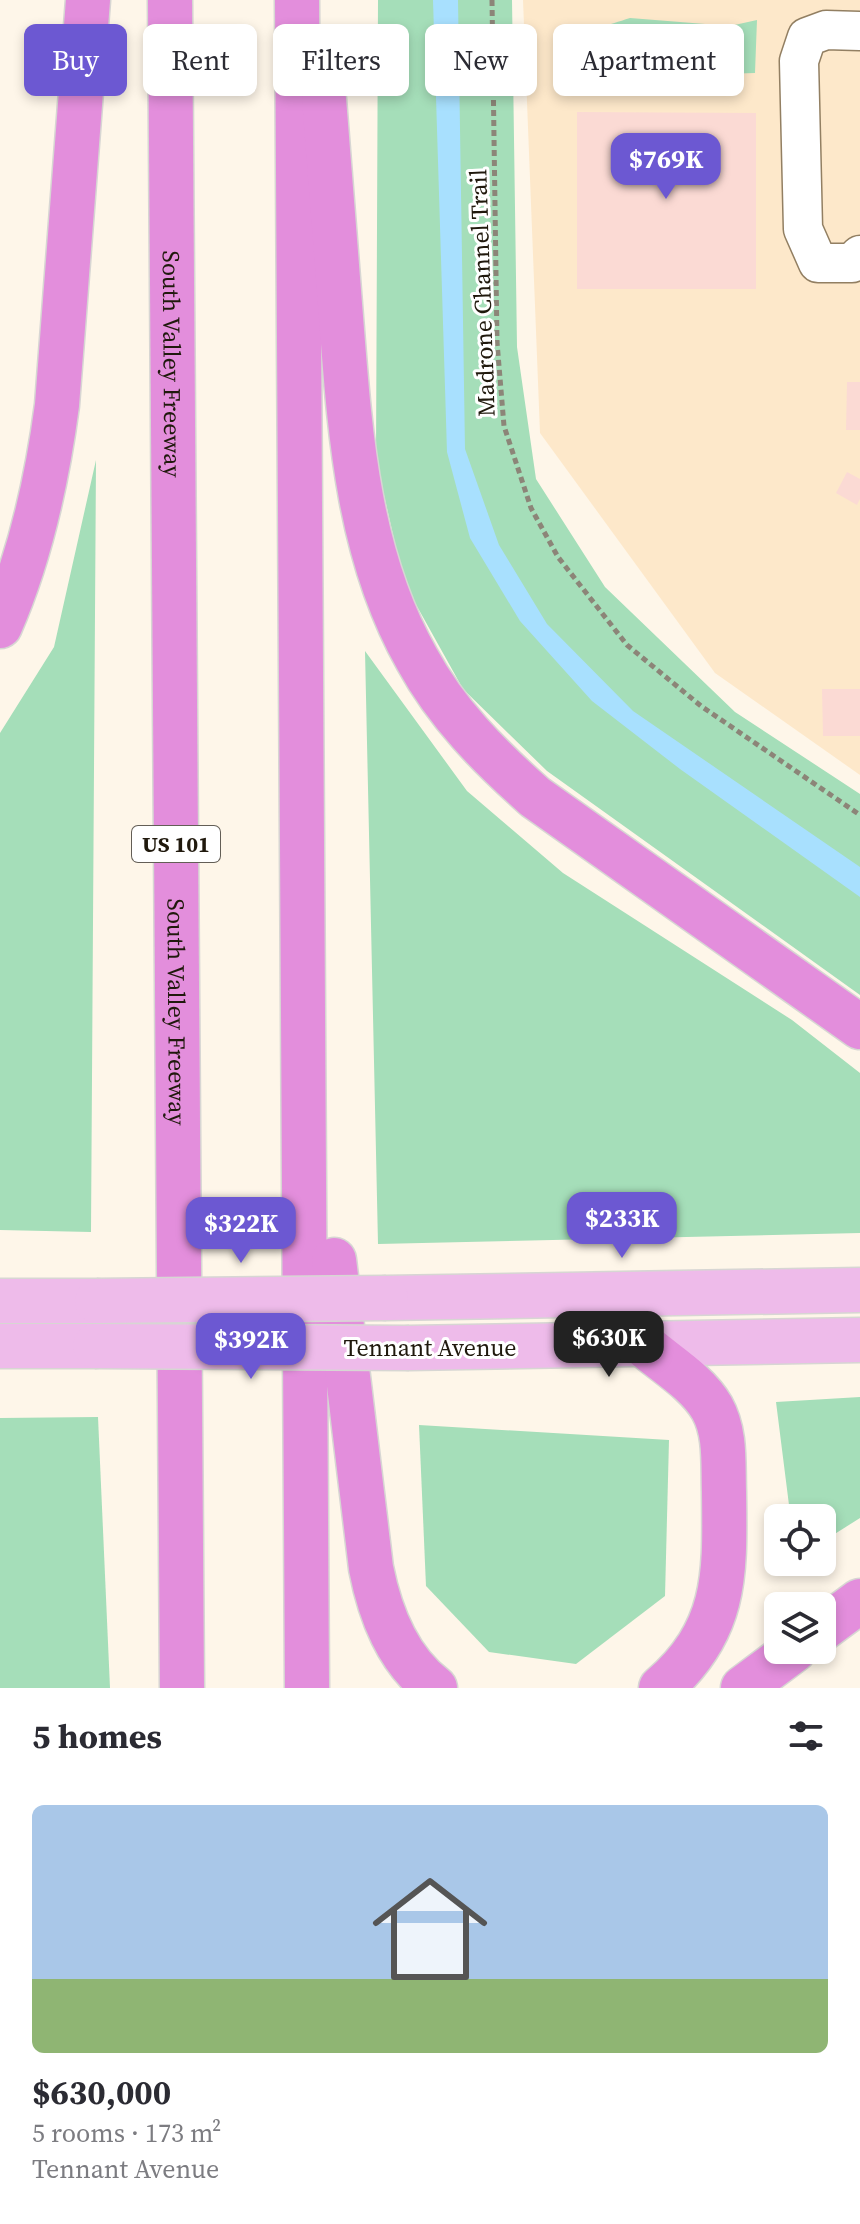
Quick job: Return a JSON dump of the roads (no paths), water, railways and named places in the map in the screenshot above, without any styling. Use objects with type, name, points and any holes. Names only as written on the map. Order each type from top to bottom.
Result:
[{"type":"highway","points":[[0,626],[32,538],[53,436],[88,0]]},
{"type":"highway","name":"South Valley Freeway","points":[[170,0],[182,1688]]},
{"type":"highway","points":[[297,0],[307,1688]]},
{"type":"highway","points":[[316,0],[347,395],[358,486],[368,533],[382,576],[416,659],[461,725],[492,759],[535,797],[860,1027]]},
{"type":"highway","points":[[303,1003],[371,1568],[388,1628],[406,1658],[435,1688]]},
{"type":"highway","points":[[644,1345],[700,1392],[719,1422],[723,1443],[725,1568],[719,1599],[697,1650],[681,1671],[661,1688]]},
{"type":"highway","points":[[836,1619],[860,1601]]},
{"type":"highway","points":[[743,1688],[775,1664]]},
{"type":"main road","name":"Tennant Avenue","points":[[0,1301],[860,1290]]},
{"type":"main road","name":"Tennant Avenue","points":[[0,1346],[409,1348],[860,1340]]},
{"type":"lane","points":[[860,31],[826,30],[807,37],[799,61],[803,229],[818,263],[852,263],[860,255]]},
{"type":"water","points":[[433,0],[458,0],[458,24],[434,24]]},
{"type":"water","points":[[436,96],[459,96],[465,449],[499,545],[547,624],[633,711],[860,867],[860,897],[680,769],[592,701],[520,621],[470,538],[447,452]]}]
